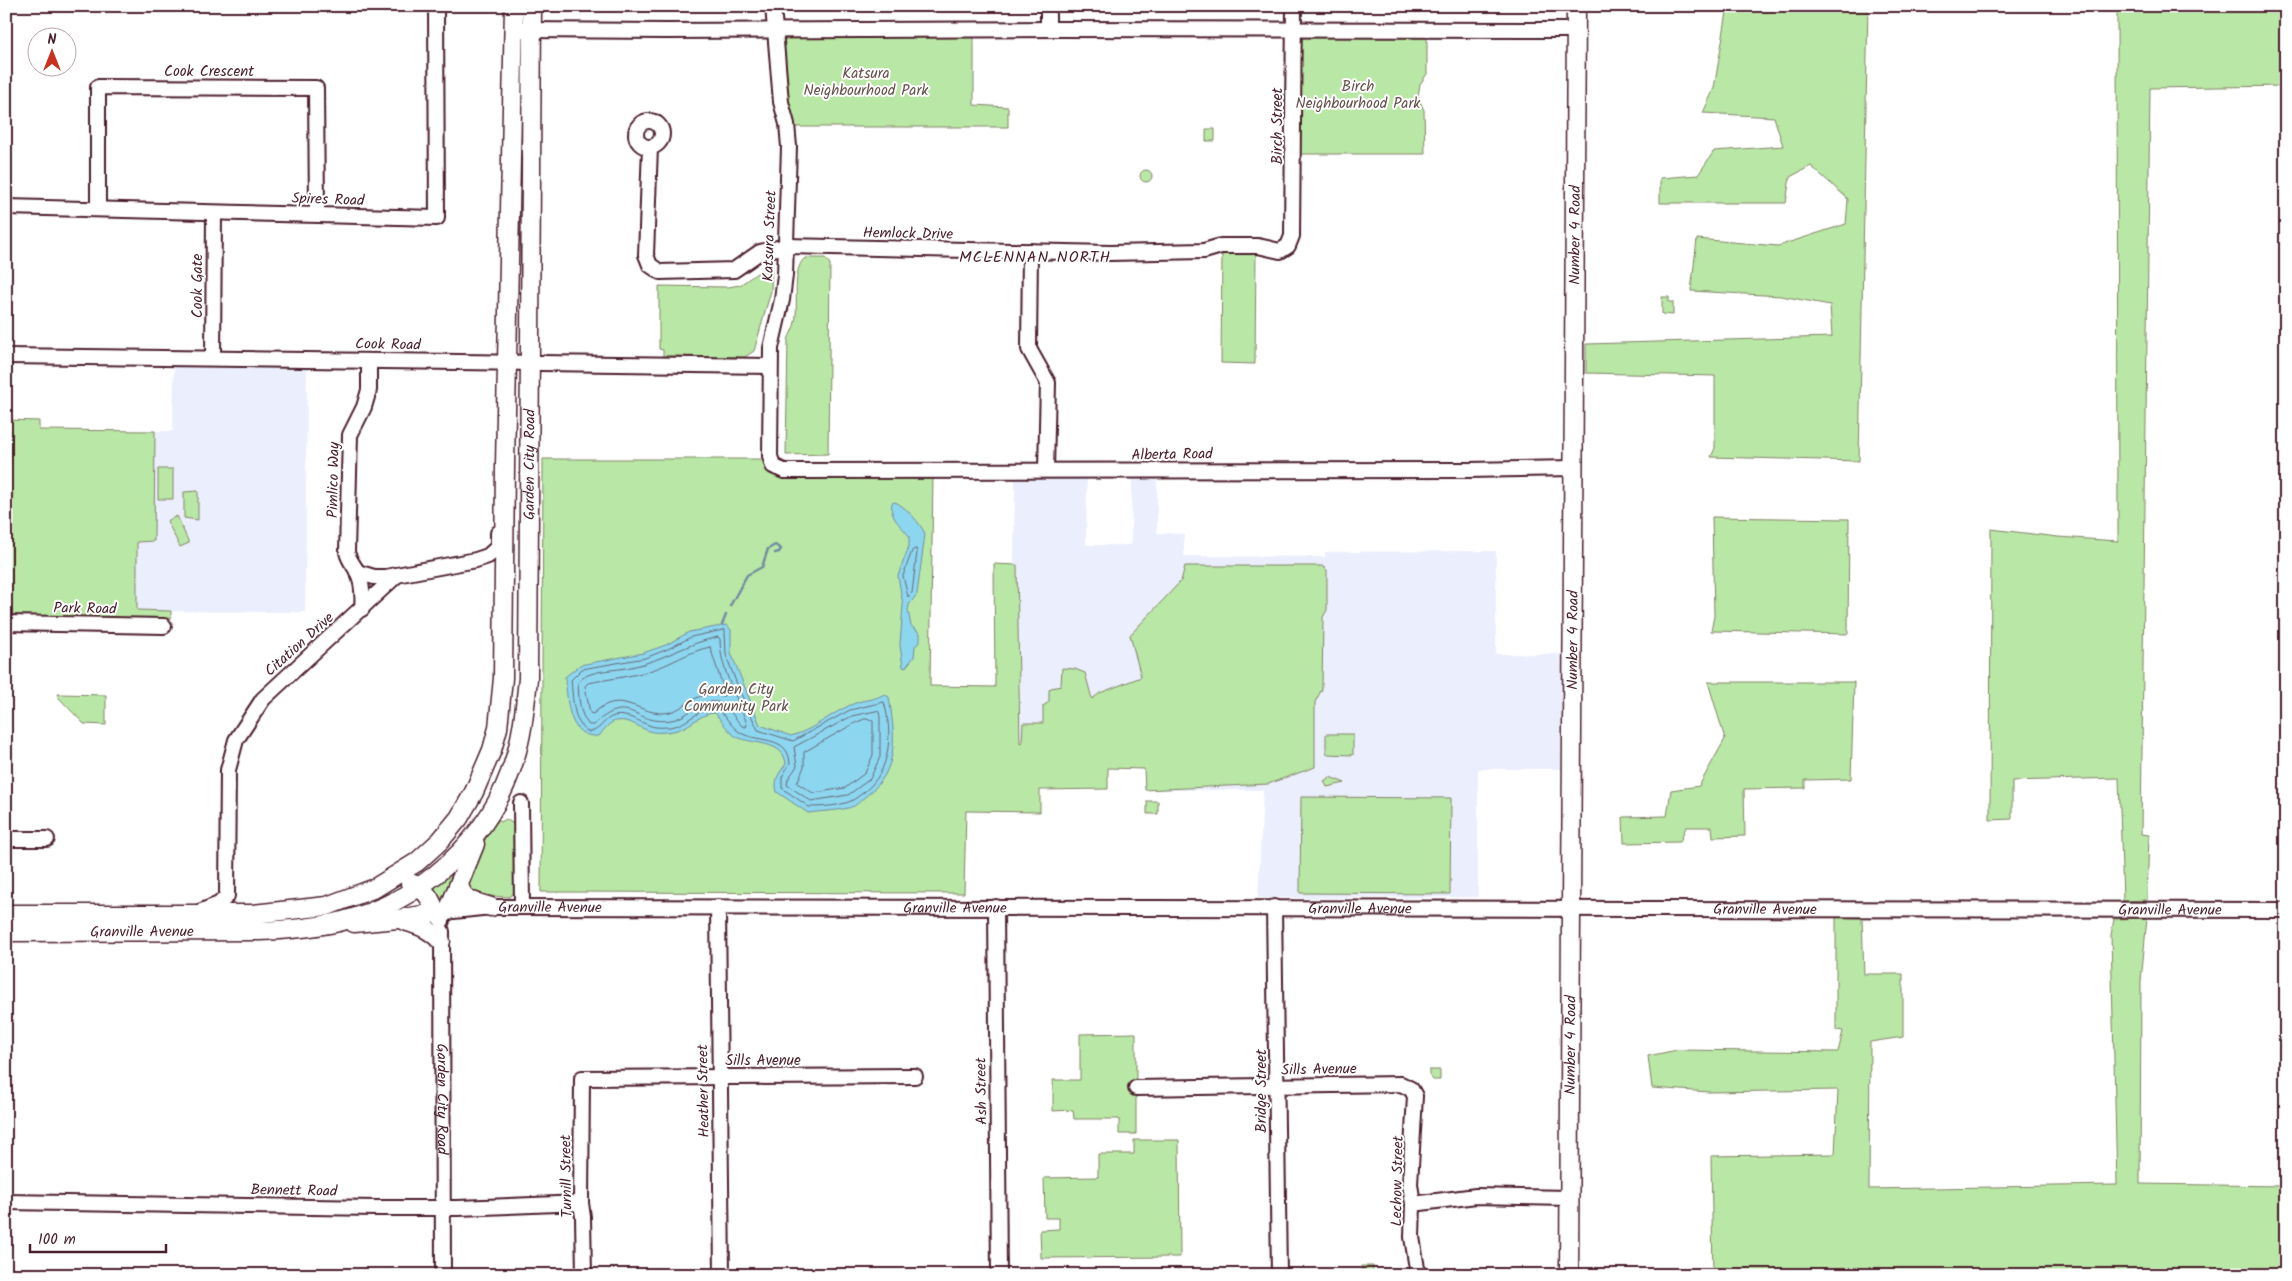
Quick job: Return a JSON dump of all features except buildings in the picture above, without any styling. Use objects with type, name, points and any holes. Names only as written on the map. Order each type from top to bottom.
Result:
[{"type":"main road","name":"Garden City Road","points":[[416,862],[440,841],[459,818],[485,770],[498,728],[503,678],[504,465],[508,362],[514,6]]},
{"type":"main road","name":"Garden City Road","points":[[415,887],[451,862],[483,825],[496,804],[512,768],[526,704],[529,637],[532,6]]},
{"type":"main road","name":"Number 4 Road","points":[[1569,1275],[1576,6]]},
{"type":"main road","points":[[442,915],[458,884],[483,825]]},
{"type":"main road","points":[[416,862],[415,887],[425,908],[442,915]]},
{"type":"main road","name":"Granville Avenue","points":[[6,914],[268,913],[327,906],[375,888],[416,862]]},
{"type":"main road","points":[[327,906],[342,908],[398,884],[415,887]]},
{"type":"main road","points":[[458,884],[460,891],[468,900],[491,907]]},
{"type":"main road","name":"Granville Avenue","points":[[6,932],[284,930],[339,922],[383,906],[415,887]]},
{"type":"main road","points":[[339,922],[361,923],[442,915]]},
{"type":"main road","points":[[398,919],[422,926],[433,932],[441,941]]},
{"type":"street","name":"Spires Road","points":[[6,207],[438,218],[436,6]]},
{"type":"street","name":"Katsura Street","points":[[773,6],[781,102],[788,146],[786,246],[782,300],[773,335],[770,366],[770,456],[773,466]]},
{"type":"street","points":[[1048,6],[1048,29]]},
{"type":"street","name":"Birch Street","points":[[1288,246],[1292,236],[1294,6]]},
{"type":"street","points":[[513,29],[666,32],[1048,29],[1575,30]]},
{"type":"street","name":"Cook Crescent","points":[[98,208],[98,87],[316,88],[317,214]]},
{"type":"street","name":"Hemlock Drive","points":[[650,147],[646,255],[650,265],[660,272],[734,270],[760,252],[786,246],[1030,251],[1204,251],[1221,246],[1258,246],[1280,251],[1288,246]]},
{"type":"street","name":"Cook Gate","points":[[213,358],[214,213]]},
{"type":"street","points":[[1030,251],[1029,349],[1048,383],[1046,470]]},
{"type":"street","name":"Cook Road","points":[[6,356],[770,366]]},
{"type":"street","name":"Pimlico Way","points":[[362,609],[363,592],[357,572],[351,565],[347,552],[350,435],[364,407],[369,390],[369,360]]},
{"type":"street","points":[[357,572],[374,577],[398,575],[476,560],[493,553],[498,547],[499,477],[504,465]]},
{"type":"street","name":"Alberta Road","points":[[773,466],[784,471],[1483,470],[1573,468]]},
{"type":"street","name":"Citation Drive","points":[[194,914],[219,904],[227,896],[228,770],[240,730],[263,699],[398,575]]},
{"type":"street","name":"Park Road","points":[[6,623],[164,626]]},
{"type":"street","points":[[521,803],[522,907]]},
{"type":"street","points":[[6,839],[47,839]]},
{"type":"street","name":"Granville Avenue","points":[[442,915],[491,907],[2286,910]]},
{"type":"street","name":"Heather Street","points":[[718,907],[722,1275]]},
{"type":"street","name":"Ash Street","points":[[996,907],[999,1275]]},
{"type":"street","name":"Bridge Street","points":[[1274,907],[1278,1086],[1279,1275]]},
{"type":"street","name":"Garden City Road","points":[[442,915],[443,1275]]},
{"type":"street","name":"Sills Avenue","points":[[582,1078],[915,1076]]},
{"type":"street","name":"Turnill Street","points":[[582,1078],[581,1203],[584,1275]]},
{"type":"street","name":"Sills Avenue","points":[[1136,1088],[1401,1084],[1411,1089]]},
{"type":"street","name":"Lechow Street","points":[[1411,1089],[1415,1096],[1410,1184],[1413,1204],[1412,1237],[1418,1275]]},
{"type":"street","points":[[1413,1204],[1476,1196],[1570,1198]]},
{"type":"street","name":"Bennett Road","points":[[6,1202],[442,1208],[581,1203]]},
{"type":"shaded area","points":[[174,366],[307,367],[305,612],[137,611],[137,541],[154,541],[155,431],[173,431]]},
{"type":"shaded area","points":[[1015,476],[1087,476],[1086,545],[1131,545],[1132,477],[1157,476],[1157,533],[1184,534],[1184,556],[1325,557],[1325,552],[1496,551],[1496,654],[1562,654],[1561,769],[1478,769],[1478,897],[1258,898],[1263,790],[1145,790],[1144,769],[1108,768],[1108,789],[1020,790],[1020,689],[1014,565]]},
{"type":"green space","points":[[1717,6],[1868,6],[1859,461],[1711,457],[1715,448],[1715,376],[1586,373],[1586,344],[1832,337],[1830,305],[1781,296],[1691,291],[1697,239],[1778,246],[1846,224],[1848,199],[1811,166],[1790,177],[1786,203],[1660,203],[1660,178],[1698,175],[1714,151],[1783,146],[1774,117],[1703,113],[1714,88],[1727,12]]},
{"type":"green space","points":[[2117,6],[2286,6],[2286,86],[2150,88],[2141,834],[2149,835],[2147,900],[2123,901],[2119,778],[2012,781],[2012,819],[1990,820],[1991,529],[2058,537],[2118,541]]},
{"type":"green space","name":"Katsura Neighbourhood Park","points":[[788,35],[974,37],[974,105],[1008,107],[1008,127],[790,127],[780,43],[783,37]]},
{"type":"green space","name":"Birch Neighbourhood Park","points":[[1310,35],[1427,35],[1427,74],[1420,84],[1418,97],[1424,110],[1425,154],[1297,154],[1300,44],[1303,37]]},
{"type":"green space","points":[[1206,129],[1215,129],[1215,141],[1206,141]]},
{"type":"green space","points":[[1146,170],[1152,176],[1146,182],[1140,176]]},
{"type":"green space","points":[[1222,250],[1256,251],[1255,364],[1221,363]]},
{"type":"green space","points":[[805,258],[825,258],[830,264],[828,454],[786,455],[788,340],[796,315],[798,270]]},
{"type":"green space","points":[[767,266],[772,266],[771,291],[754,351],[745,357],[663,356],[663,350],[659,349],[659,286],[728,287],[740,285]]},
{"type":"green space","points":[[1662,297],[1669,297],[1669,302],[1673,302],[1673,315],[1662,314]]},
{"type":"green space","points":[[6,420],[39,421],[39,430],[155,431],[154,541],[137,542],[137,610],[171,611],[171,619],[6,617]]},
{"type":"green space","name":"Garden City Community Park","points":[[543,459],[763,459],[770,472],[777,476],[933,476],[930,686],[995,687],[994,564],[1017,565],[1020,743],[1022,742],[1023,723],[1043,723],[1043,706],[1049,702],[1049,690],[1061,686],[1062,668],[1075,669],[1085,673],[1092,699],[1100,693],[1141,677],[1130,635],[1181,581],[1185,566],[1322,566],[1327,570],[1327,610],[1323,617],[1322,689],[1315,702],[1315,767],[1268,784],[1145,790],[1144,769],[1108,768],[1108,789],[1040,790],[1040,812],[966,811],[964,893],[541,892]]},
{"type":"green space","points":[[158,469],[173,469],[173,499],[158,499]]},
{"type":"green space","points":[[198,491],[198,520],[184,518],[184,492]]},
{"type":"green space","points":[[177,516],[189,543],[180,547],[167,521]]},
{"type":"green space","points":[[1712,517],[1849,519],[1848,634],[1711,631],[1714,616]]},
{"type":"green space","points":[[1708,682],[1854,682],[1851,779],[1805,780],[1805,788],[1744,789],[1745,836],[1713,837],[1712,827],[1686,827],[1680,842],[1624,843],[1623,817],[1667,816],[1671,790],[1699,786],[1725,739]]},
{"type":"green space","points":[[58,694],[106,695],[106,725],[84,724],[59,698]]},
{"type":"green space","points":[[1326,734],[1353,734],[1353,755],[1326,754]]},
{"type":"green space","points":[[1330,777],[1345,783],[1327,787],[1324,781]]},
{"type":"green space","points":[[1301,797],[1451,798],[1450,894],[1300,893]]},
{"type":"green space","points":[[1147,801],[1158,801],[1158,814],[1147,814]]},
{"type":"green space","points":[[496,818],[501,822],[506,819],[515,825],[515,892],[509,897],[472,895],[466,878]]},
{"type":"green space","points":[[462,859],[448,903],[440,904],[427,889]]},
{"type":"green space","points":[[1836,917],[1862,918],[1864,974],[1903,974],[1903,1037],[1870,1042],[1869,1189],[2117,1185],[2111,935],[2114,919],[2147,918],[2141,981],[2140,1184],[2286,1186],[2286,1275],[1713,1275],[1711,1156],[1835,1154],[1838,1090],[1709,1092],[1652,1088],[1648,1056],[1677,1050],[1838,1052],[1843,1031],[1836,1030]]},
{"type":"green space","points":[[1136,1033],[1136,1134],[1119,1134],[1119,1119],[1074,1119],[1073,1110],[1053,1111],[1053,1080],[1080,1080],[1080,1034]]},
{"type":"green space","points":[[1429,1070],[1440,1070],[1440,1080],[1433,1080],[1429,1075]]},
{"type":"green space","points":[[1134,1140],[1179,1140],[1180,1257],[1041,1258],[1040,1230],[1059,1229],[1059,1218],[1045,1218],[1044,1178],[1098,1177],[1098,1154],[1134,1154]]},
{"type":"green space","points":[[1361,1266],[1373,1266],[1373,1275],[1362,1275]]},
{"type":"water","points":[[895,502],[912,516],[925,534],[917,594],[909,605],[908,610],[911,626],[920,633],[920,642],[915,646],[914,657],[905,668],[903,667],[900,645],[903,605],[898,576],[909,546],[909,536],[896,521],[892,513],[892,503]]},
{"type":"water","points":[[727,625],[731,630],[731,653],[760,725],[791,736],[858,702],[884,694],[889,697],[893,725],[890,763],[885,775],[877,786],[856,805],[844,809],[808,813],[777,792],[777,777],[786,764],[784,756],[780,751],[767,744],[737,737],[715,713],[704,716],[679,730],[663,732],[649,731],[626,721],[616,721],[606,727],[599,736],[588,735],[575,725],[571,717],[565,677],[580,665],[643,653],[666,645],[689,632]]},
{"type":"waterway","points":[[730,606],[747,575],[762,567],[768,549],[775,545],[781,549],[775,553]]},
{"type":"waterway","points":[[722,625],[726,615]]},
{"type":"district","name":"MCLENNAN NORTH","points":[[1035,256]]}]
